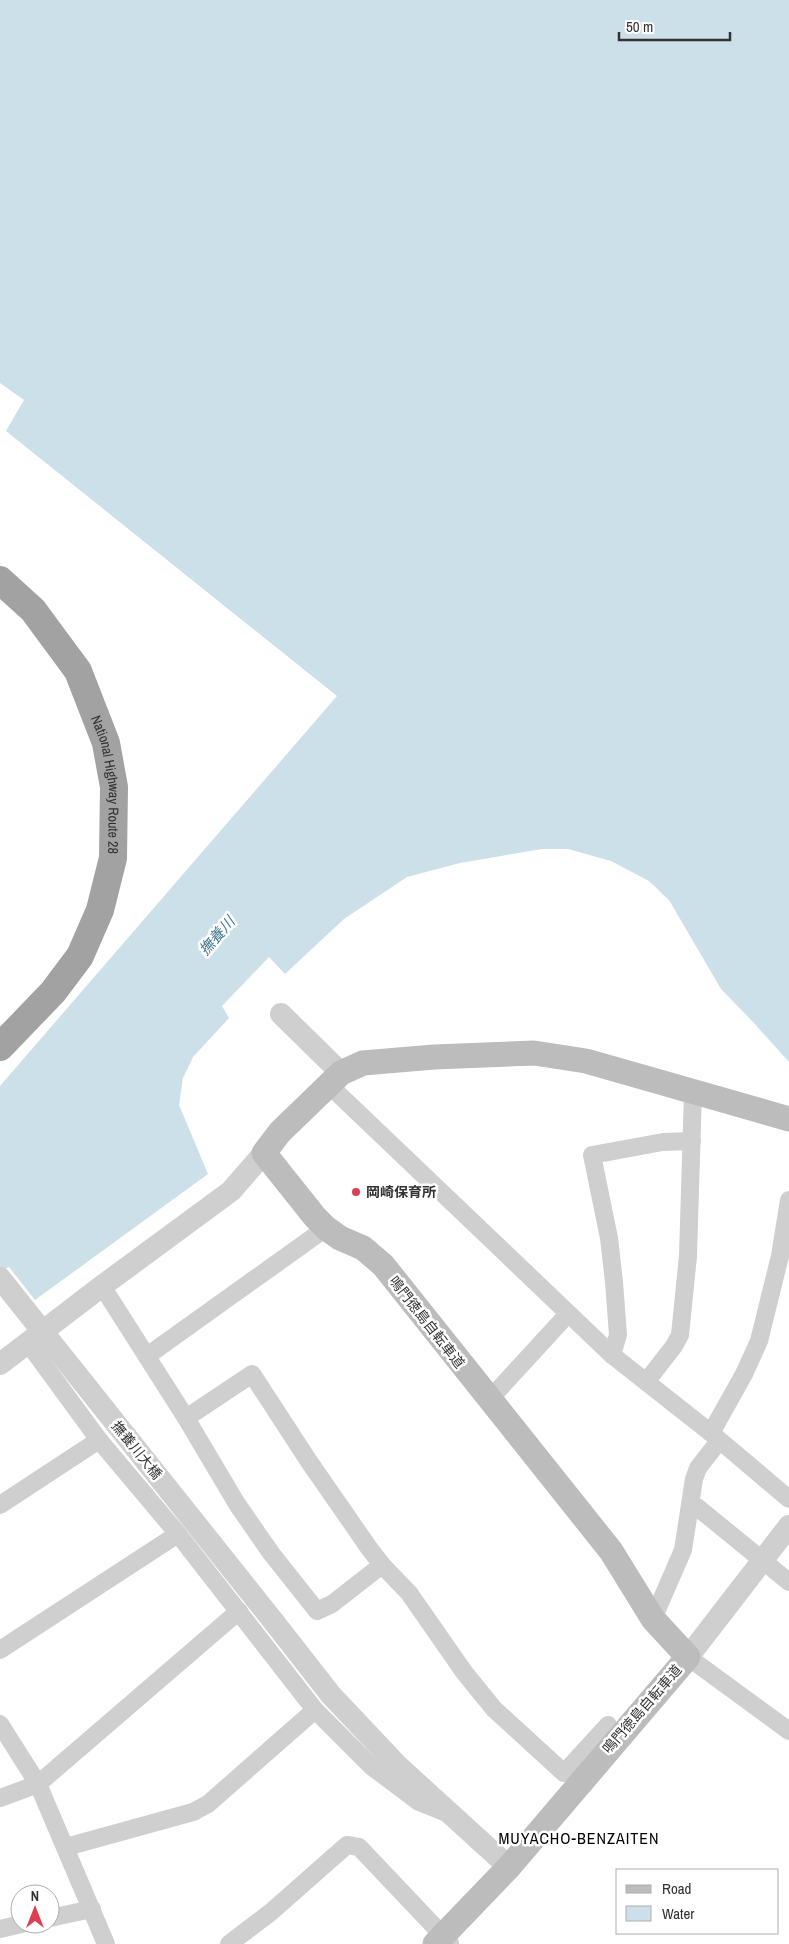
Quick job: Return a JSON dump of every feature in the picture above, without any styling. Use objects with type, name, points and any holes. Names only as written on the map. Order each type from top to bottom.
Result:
[{"type":"highway","name":"National Highway Route 28","points":[[0,580],[33,610],[78,671],[106,743],[114,788],[113,858],[100,910],[80,956],[53,992],[0,1048]]},
{"type":"main road","points":[[264,1153],[280,1132],[335,1079],[364,1063],[462,1055],[534,1054],[586,1061],[789,1119]]},
{"type":"main road","name":"鳴門徳島自転車道","points":[[264,1153],[326,1228],[340,1238],[363,1248],[382,1265],[611,1551],[653,1619],[688,1657],[443,1941]]},
{"type":"street","points":[[281,1014],[335,1079],[567,1315],[612,1355],[715,1437],[789,1500]]},
{"type":"street","points":[[646,1382],[674,1346],[680,1334],[688,1256],[693,1092]]},
{"type":"street","points":[[612,1355],[618,1336],[614,1282],[609,1238],[592,1155],[663,1142],[692,1141]]},
{"type":"street","points":[[0,1364],[231,1191],[264,1153]]},
{"type":"street","points":[[653,1619],[683,1550],[694,1479],[698,1468],[715,1437],[759,1341],[785,1258],[789,1200]]},
{"type":"street","points":[[146,1356],[326,1228]]},
{"type":"street","name":"撫養川大橋","points":[[0,1278],[331,1695],[398,1766],[509,1866]]},
{"type":"street","points":[[102,1286],[186,1418],[237,1504],[271,1553],[317,1611],[332,1604],[382,1565]]},
{"type":"street","points":[[489,1400],[567,1315]]},
{"type":"street","points":[[28,1343],[100,1440],[178,1534],[315,1710],[371,1766],[419,1802],[451,1815]]},
{"type":"street","points":[[186,1418],[252,1374],[308,1460],[382,1565],[409,1593],[464,1672],[494,1709],[564,1773],[608,1725]]},
{"type":"street","points":[[0,1505],[100,1440]]},
{"type":"street","points":[[690,1508],[697,1507],[789,1582]]},
{"type":"street","points":[[789,1526],[688,1657],[789,1731]]},
{"type":"street","points":[[0,1650],[178,1534]]},
{"type":"street","points":[[0,1798],[38,1784],[238,1611]]},
{"type":"street","points":[[66,1847],[193,1812],[208,1804],[315,1710]]},
{"type":"street","points":[[0,1724],[38,1784],[106,1944]]},
{"type":"street","points":[[228,1944],[271,1912],[346,1845],[359,1847],[443,1941]]},
{"type":"street","points":[[60,1916],[92,1909]]},
{"type":"water","name":"撫養川","points":[[0,0],[789,0],[789,1062],[721,989],[669,900],[649,881],[611,861],[568,849],[542,849],[460,863],[407,877],[344,919],[285,974],[269,957],[222,1006],[229,1018],[193,1057],[183,1078],[179,1105],[208,1174],[35,1300],[9,1267],[0,1272],[0,1086],[337,696],[6,431],[24,400],[0,383]]},
{"type":"place","name":"岡崎保育所","points":[[356,1192]]},
{"type":"district","name":"MUYACHO-BENZAITEN","points":[[579,1838]]}]
